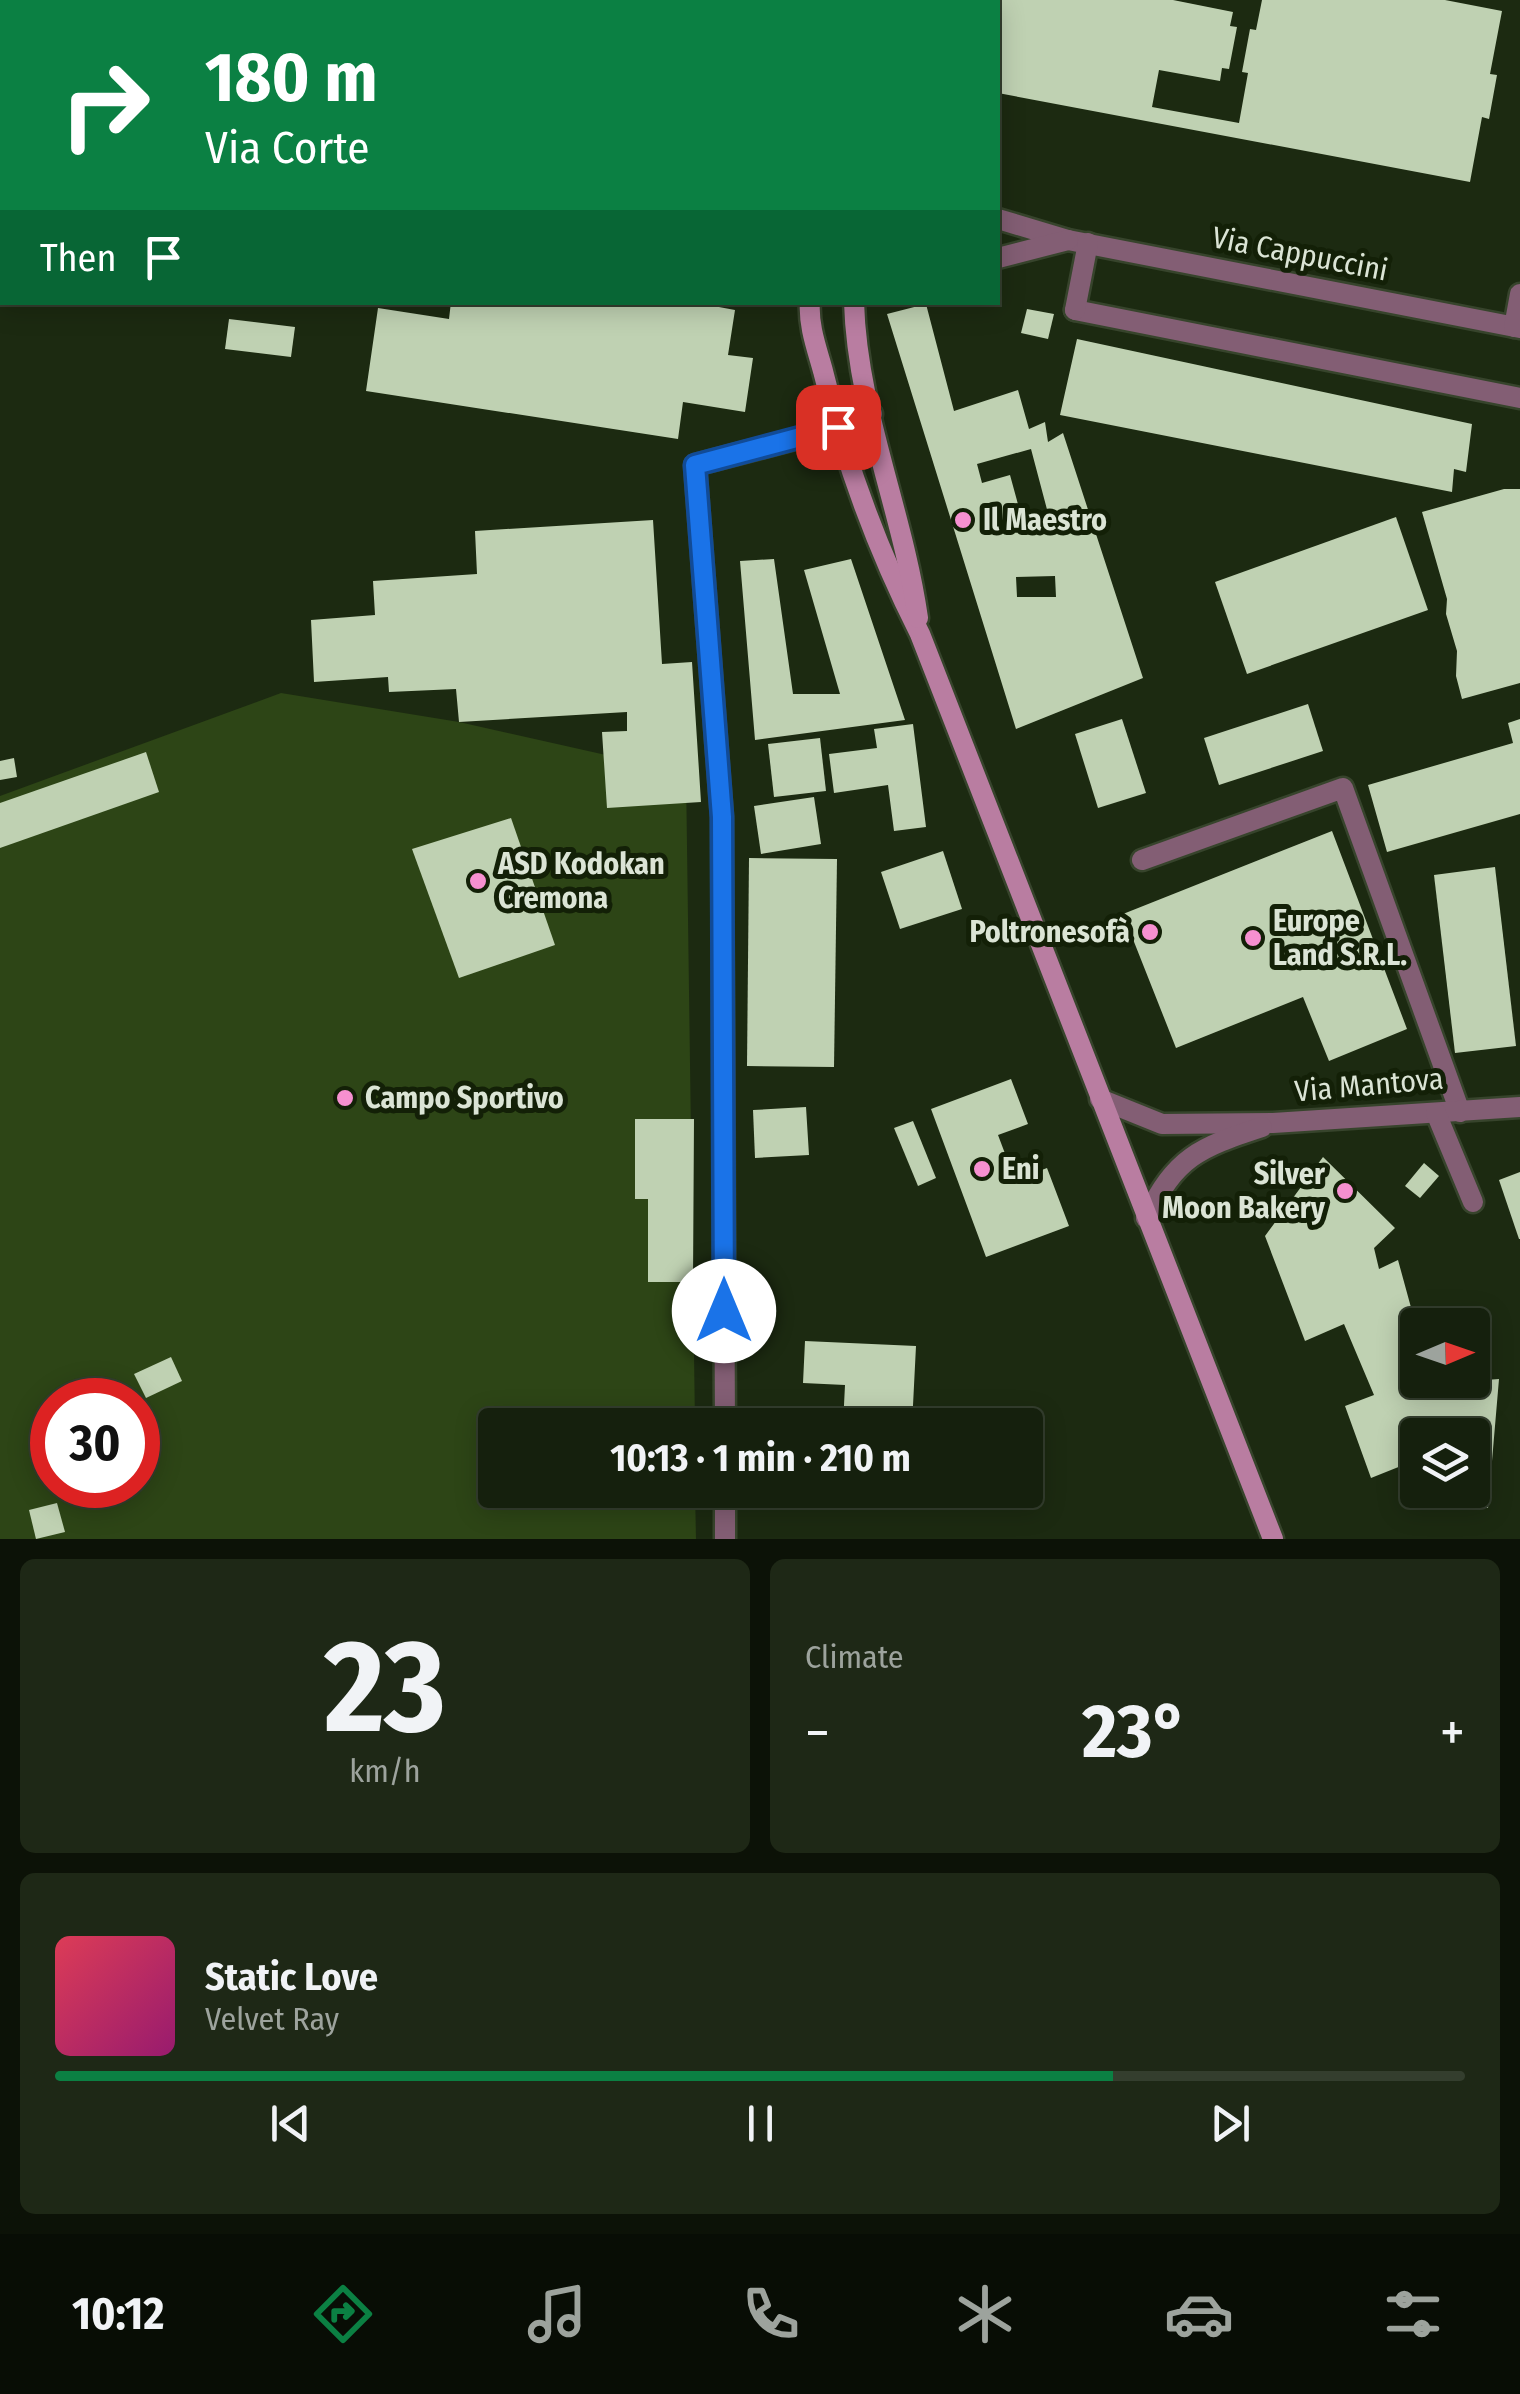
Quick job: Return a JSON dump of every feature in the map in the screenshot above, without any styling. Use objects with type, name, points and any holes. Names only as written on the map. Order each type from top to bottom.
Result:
[{"type":"main road","points":[[810,305],[809,315],[838,427],[884,562],[920,634],[1273,1539]]},
{"type":"main road","points":[[854,305],[872,414],[911,568],[920,634]]},
{"type":"street","name":"Via Cappuccini","points":[[1000,220],[1078,241],[1517,327]]},
{"type":"street","name":"Via Cappuccini","points":[[1000,258],[1078,241]]},
{"type":"street","points":[[1078,241],[1075,310],[1520,398]]},
{"type":"street","points":[[1517,327],[1520,294]]},
{"type":"street","points":[[724,1408],[722,817],[695,465],[838,427],[872,414]]},
{"type":"street","name":"Via Mantova","points":[[1100,1098],[1162,1124],[1273,1124],[1460,1112],[1343,788],[1142,860]]},
{"type":"street","points":[[1460,1112],[1520,1107]]},
{"type":"street","points":[[1436,1113],[1473,1202]]},
{"type":"street","name":"Via Mantova","points":[[1146,1218],[1162,1184],[1177,1166],[1225,1139],[1273,1124]]},
{"type":"street","points":[[725,1508],[725,1539]]},
{"type":"green space","name":"Campo Sportivo","points":[[281,693],[459,722],[686,773],[695,1408],[478,1408],[478,1508],[695,1508],[696,1539],[0,1539],[0,796]]},
{"type":"building","points":[[1000,0],[1173,0],[1233,12],[1230,26],[1237,27],[1229,69],[1222,68],[1220,81],[1159,70],[1152,107],[1239,123],[1248,73],[1242,72],[1250,29],[1256,30],[1262,0],[1445,0],[1502,11],[1490,74],[1497,75],[1489,119],[1482,117],[1470,182],[1000,93]]},
{"type":"building","points":[[451,305],[708,305],[735,310],[728,355],[753,358],[745,412],[683,402],[678,439],[366,391],[378,308],[449,319]]},
{"type":"building","points":[[926,305],[954,411],[1018,390],[1029,429],[1045,422],[1048,442],[1063,433],[1143,678],[1016,729],[887,314]],"holes":[[[1031,449],[1049,517],[1008,528],[1007,523],[1022,519],[1010,475],[982,483],[977,464]],[[1055,576],[1056,597],[1017,597],[1016,577]]]},
{"type":"building","points":[[1027,309],[1054,314],[1048,339],[1021,333]]},
{"type":"building","points":[[229,319],[295,327],[291,357],[225,349]]},
{"type":"building","points":[[1077,339],[1472,424],[1466,472],[1454,469],[1452,492],[1060,415]]},
{"type":"building","points":[[1504,489],[1520,489],[1520,683],[1462,699],[1456,676],[1457,651],[1446,614],[1447,599],[1422,512]]},
{"type":"building","points":[[1396,517],[1428,610],[1247,674],[1215,582]]},
{"type":"building","points":[[653,520],[662,664],[692,662],[701,802],[607,808],[602,732],[627,731],[627,712],[459,722],[456,689],[389,692],[388,677],[314,682],[311,620],[375,615],[373,581],[477,574],[475,531]]},
{"type":"building","points":[[774,559],[793,694],[840,694],[804,570],[851,559],[905,720],[755,740],[740,561]]},
{"type":"building","points":[[1308,704],[1323,751],[1219,785],[1204,738]]},
{"type":"building","points":[[1122,719],[1146,793],[1098,808],[1075,734]]},
{"type":"building","points":[[1520,719],[1520,814],[1387,852],[1368,785],[1513,743],[1508,723]]},
{"type":"building","points":[[913,724],[926,827],[894,831],[888,785],[834,793],[829,754],[877,748],[874,729]]},
{"type":"building","points":[[820,738],[826,791],[774,797],[768,744]]},
{"type":"building","points":[[146,752],[159,792],[0,848],[0,803]]},
{"type":"building","points":[[14,758],[17,777],[0,780],[0,761]]},
{"type":"building","points":[[814,797],[821,844],[761,854],[754,806]]},
{"type":"building","name":"ASD Kodokan Cremona","points":[[511,818],[555,945],[459,978],[412,849]]},
{"type":"building","points":[[1332,831],[1407,1029],[1329,1061],[1303,997],[1176,1048],[1123,914]]},
{"type":"building","points":[[943,851],[962,909],[900,929],[881,872]]},
{"type":"building","points":[[749,858],[837,859],[834,1067],[747,1066]]},
{"type":"building","points":[[1495,867],[1516,1046],[1455,1053],[1434,875]]},
{"type":"building","points":[[1011,1079],[1028,1124],[998,1135],[1015,1180],[1047,1168],[1069,1226],[986,1257],[931,1109]]},
{"type":"building","points":[[806,1107],[809,1155],[755,1158],[753,1110]]},
{"type":"building","points":[[635,1119],[694,1119],[693,1282],[648,1282],[648,1199],[635,1199]]},
{"type":"building","points":[[913,1121],[936,1178],[918,1186],[894,1128]]},
{"type":"building","points":[[1323,1157],[1395,1228],[1374,1248],[1379,1269],[1398,1260],[1411,1308],[1400,1308],[1400,1398],[1490,1398],[1490,1380],[1499,1379],[1490,1485],[1490,1418],[1400,1418],[1400,1466],[1371,1478],[1345,1406],[1374,1395],[1344,1324],[1305,1341],[1265,1236]]},
{"type":"building","points":[[1424,1163],[1439,1176],[1420,1198],[1405,1186]]},
{"type":"building","points":[[1520,1172],[1520,1239],[1519,1239],[1499,1180]]},
{"type":"building","points":[[805,1341],[916,1346],[913,1408],[844,1408],[845,1385],[803,1383]]},
{"type":"building","points":[[171,1357],[182,1381],[160,1391],[160,1378],[136,1378],[134,1374]]},
{"type":"building","points":[[58,1508],[65,1532],[36,1539],[29,1510]]},
{"type":"place","name":"Il Maestro","points":[[963,520]]},
{"type":"place","name":"ASD Kodokan Cremona","points":[[478,881]]},
{"type":"place","name":"Poltronesofà","points":[[1150,932]]},
{"type":"place","name":"Europe Land S.R.L.","points":[[1253,938]]},
{"type":"place","name":"Campo Sportivo","points":[[345,1098]]},
{"type":"place","name":"Eni","points":[[982,1169]]},
{"type":"place","name":"Silver Moon Bakery","points":[[1345,1191]]},
{"type":"route","points":[[724,1311],[722,817],[695,465],[838,427]]}]
